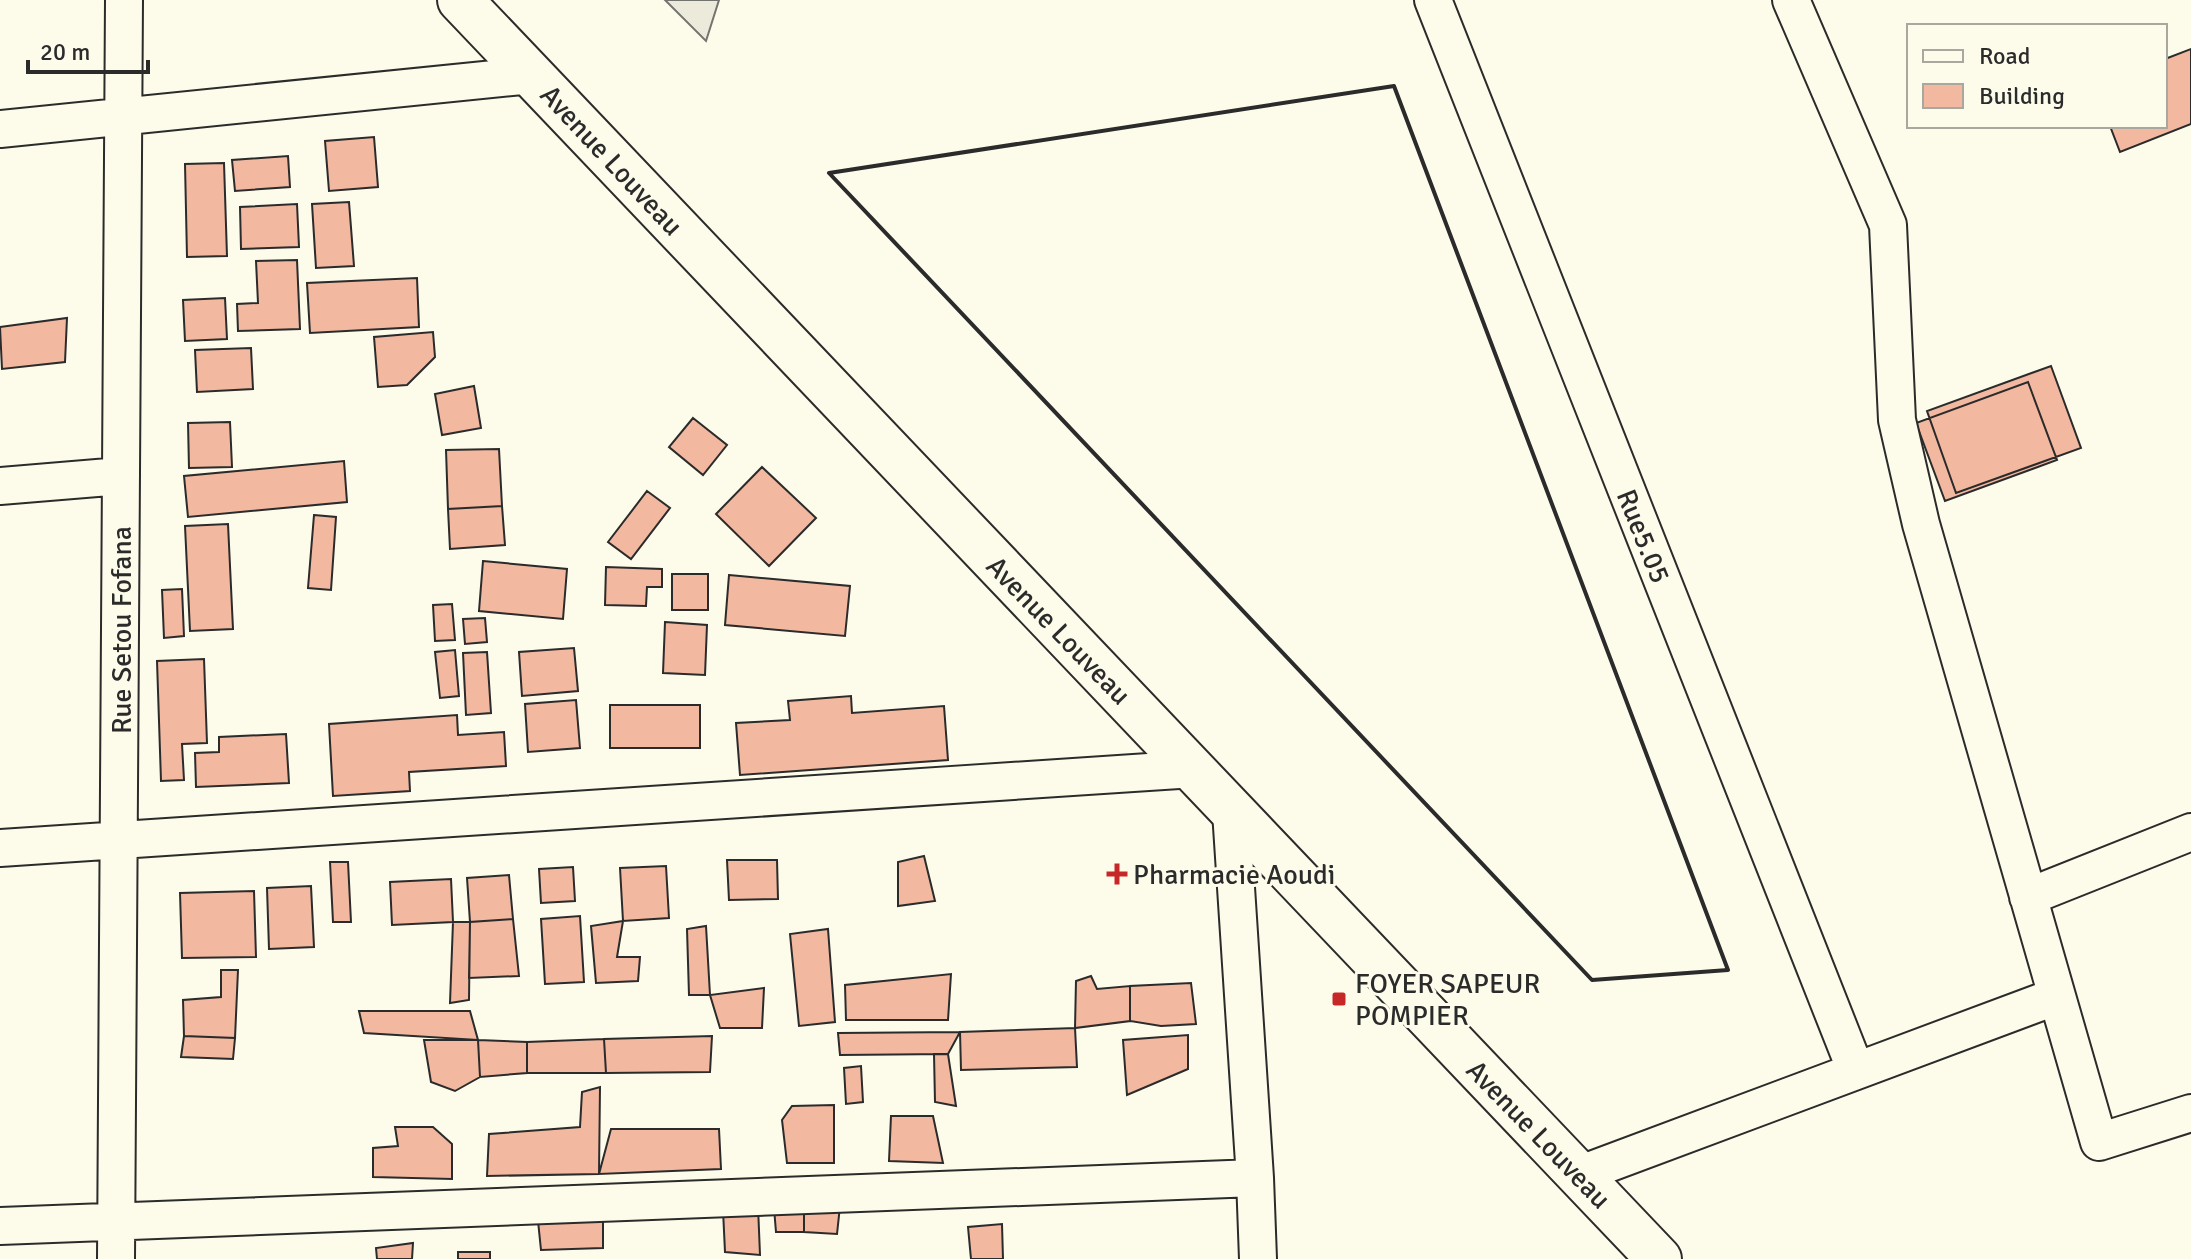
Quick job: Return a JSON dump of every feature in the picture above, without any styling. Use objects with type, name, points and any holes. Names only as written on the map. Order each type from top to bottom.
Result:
[{"type":"main road","name":"Avenue Louveau","points":[[460,0],[1659,1259]]},
{"type":"street","name":"Rue Setou Fofana","points":[[116,1259],[124,0]]},
{"type":"street","name":"Rue5.05","points":[[1433,0],[1856,1071]]},
{"type":"street","points":[[1791,0],[1888,225],[1897,420],[1921,524],[2099,1142],[2191,1113]]},
{"type":"street","points":[[0,129],[532,75]]},
{"type":"street","points":[[0,486],[121,476]]},
{"type":"street","points":[[0,848],[1194,769]]},
{"type":"street","points":[[1231,811],[1258,1259]]},
{"type":"street","points":[[2028,897],[2191,832]]},
{"type":"street","points":[[1578,1175],[2057,996]]},
{"type":"street","points":[[0,1226],[1255,1178]]},
{"type":"shaded area","points":[[665,0],[719,0],[706,41]]},
{"type":"building","points":[[2191,49],[2191,124],[2120,152],[2111,128],[2167,128],[2167,58]]},
{"type":"building","points":[[374,137],[378,187],[329,191],[325,141]]},
{"type":"building","points":[[288,156],[290,187],[235,191],[232,160]]},
{"type":"building","points":[[224,163],[227,256],[187,257],[185,164]]},
{"type":"building","points":[[349,202],[354,266],[316,268],[312,204]]},
{"type":"building","points":[[297,204],[299,247],[241,249],[240,207]]},
{"type":"building","points":[[297,260],[300,329],[238,331],[237,304],[258,303],[256,261]]},
{"type":"building","points":[[417,278],[419,327],[310,333],[307,283]]},
{"type":"building","points":[[225,298],[227,339],[185,341],[183,300]]},
{"type":"building","points":[[67,318],[65,362],[2,369],[0,327]]},
{"type":"building","points":[[433,332],[435,357],[407,385],[378,387],[374,337]]},
{"type":"building","points":[[251,348],[253,389],[197,392],[195,350]]},
{"type":"building","points":[[2051,366],[2081,448],[1956,493],[1927,411]]},
{"type":"building","points":[[2028,382],[2057,460],[1945,501],[1916,423]]},
{"type":"building","points":[[474,386],[481,428],[442,435],[435,394]]},
{"type":"building","points":[[693,418],[727,445],[703,475],[669,447]]},
{"type":"building","points":[[230,422],[232,467],[189,468],[188,423]]},
{"type":"building","points":[[499,449],[502,506],[448,509],[446,450]]},
{"type":"building","points":[[344,461],[347,502],[188,517],[184,476]]},
{"type":"building","points":[[762,467],[816,518],[769,566],[716,514]]},
{"type":"building","points":[[647,491],[670,508],[631,559],[608,542]]},
{"type":"building","points":[[502,506],[505,545],[450,549],[448,509]]},
{"type":"building","points":[[314,515],[336,517],[331,590],[308,588]]},
{"type":"building","points":[[228,524],[233,629],[190,631],[185,526]]},
{"type":"building","points":[[483,561],[567,569],[563,619],[479,611]]},
{"type":"building","points":[[606,567],[662,569],[662,587],[647,587],[646,606],[605,605]]},
{"type":"building","points":[[672,574],[708,574],[708,610],[672,610]]},
{"type":"building","points":[[729,575],[850,586],[845,636],[725,625]]},
{"type":"building","points":[[182,589],[184,636],[164,638],[162,590]]},
{"type":"building","points":[[452,604],[455,640],[435,641],[433,605]]},
{"type":"building","points":[[485,618],[487,642],[465,644],[463,619]]},
{"type":"building","points":[[665,622],[707,625],[705,675],[663,673]]},
{"type":"building","points":[[574,648],[578,691],[522,696],[519,652]]},
{"type":"building","points":[[455,650],[459,696],[440,698],[435,652]]},
{"type":"building","points":[[487,652],[491,713],[466,715],[463,653]]},
{"type":"building","points":[[204,659],[207,743],[182,744],[184,780],[161,781],[157,661]]},
{"type":"building","points":[[851,696],[852,713],[944,706],[948,760],[740,775],[736,723],[790,720],[788,701]]},
{"type":"building","points":[[576,700],[580,748],[528,752],[525,704]]},
{"type":"building","points":[[610,705],[700,705],[700,748],[610,748]]},
{"type":"building","points":[[457,715],[458,735],[504,732],[506,766],[409,772],[410,791],[333,796],[329,724]]},
{"type":"building","points":[[286,734],[289,783],[196,787],[195,753],[219,752],[219,737]]},
{"type":"building","points":[[924,856],[935,901],[898,906],[898,862]]},
{"type":"building","points":[[727,860],[777,860],[778,899],[729,900]]},
{"type":"building","points":[[330,862],[348,862],[351,922],[333,922]]},
{"type":"building","points":[[666,866],[669,918],[623,921],[620,868]]},
{"type":"building","points":[[573,867],[575,901],[541,903],[539,869]]},
{"type":"building","points":[[509,875],[513,919],[470,922],[467,878]]},
{"type":"building","points":[[451,879],[453,922],[392,925],[390,882]]},
{"type":"building","points":[[311,886],[314,947],[269,949],[267,888]]},
{"type":"building","points":[[254,891],[256,957],[182,958],[180,893]]},
{"type":"building","points":[[580,916],[584,982],[545,984],[541,919]]},
{"type":"building","points":[[513,919],[519,976],[469,978],[470,922]]},
{"type":"building","points":[[623,921],[617,957],[640,957],[638,981],[596,983],[591,926]]},
{"type":"building","points":[[453,922],[470,922],[469,1000],[450,1003]]},
{"type":"building","points":[[706,926],[710,995],[689,995],[687,929]]},
{"type":"building","points":[[828,929],[835,1022],[799,1026],[790,934]]},
{"type":"building","points":[[221,970],[238,970],[235,1038],[184,1036],[183,1000],[221,997]]},
{"type":"building","points":[[951,974],[948,1020],[846,1020],[845,985]]},
{"type":"building","points":[[1091,976],[1097,989],[1130,986],[1130,1021],[1075,1028],[1076,981]]},
{"type":"building","points":[[1191,983],[1196,1024],[1161,1026],[1130,1021],[1130,986]]},
{"type":"building","points":[[764,988],[762,1028],[720,1028],[710,995]]},
{"type":"building","points":[[359,1011],[470,1011],[478,1040],[364,1033]]},
{"type":"building","points":[[1075,1028],[1077,1067],[961,1070],[960,1032]]},
{"type":"building","points":[[960,1032],[948,1054],[840,1055],[838,1033]]},
{"type":"building","points":[[1188,1035],[1188,1069],[1127,1095],[1123,1040]]},
{"type":"building","points":[[184,1036],[235,1038],[233,1059],[181,1057]]},
{"type":"building","points":[[712,1036],[710,1072],[606,1073],[604,1039]]},
{"type":"building","points":[[604,1039],[606,1073],[527,1073],[527,1042]]},
{"type":"building","points":[[424,1040],[478,1040],[480,1077],[455,1091],[431,1082]]},
{"type":"building","points":[[478,1040],[527,1042],[527,1073],[480,1077]]},
{"type":"building","points":[[934,1054],[948,1054],[956,1106],[935,1102]]},
{"type":"building","points":[[861,1066],[863,1102],[846,1104],[844,1068]]},
{"type":"building","points":[[600,1087],[599,1174],[487,1176],[489,1134],[580,1127],[582,1092]]},
{"type":"building","points":[[834,1105],[834,1163],[787,1163],[782,1120],[792,1106]]},
{"type":"building","points":[[891,1116],[933,1116],[943,1163],[889,1161]]},
{"type":"building","points":[[395,1127],[433,1127],[452,1144],[452,1179],[373,1177],[373,1148],[398,1146]]},
{"type":"building","points":[[611,1129],[719,1129],[721,1169],[599,1174]]},
{"type":"building","points":[[758,1206],[760,1255],[725,1252],[723,1210]]},
{"type":"building","points":[[804,1206],[804,1232],[776,1232],[774,1208]]},
{"type":"building","points":[[804,1206],[840,1206],[837,1234],[804,1232]]},
{"type":"building","points":[[603,1210],[603,1248],[541,1250],[537,1211]]},
{"type":"building","points":[[1002,1224],[1003,1259],[971,1259],[968,1227]]},
{"type":"building","points":[[413,1243],[412,1259],[377,1259],[376,1248]]},
{"type":"building","points":[[458,1252],[490,1252],[490,1259],[458,1259]]},
{"type":"wall","points":[[1394,86],[1728,970],[1592,980],[829,173],[1394,86]]},
{"type":"place","name":"Pharmacie Aoudi","points":[[1117,874]]},
{"type":"place","name":"FOYER SAPEUR POMPIER","points":[[1339,999]]}]
